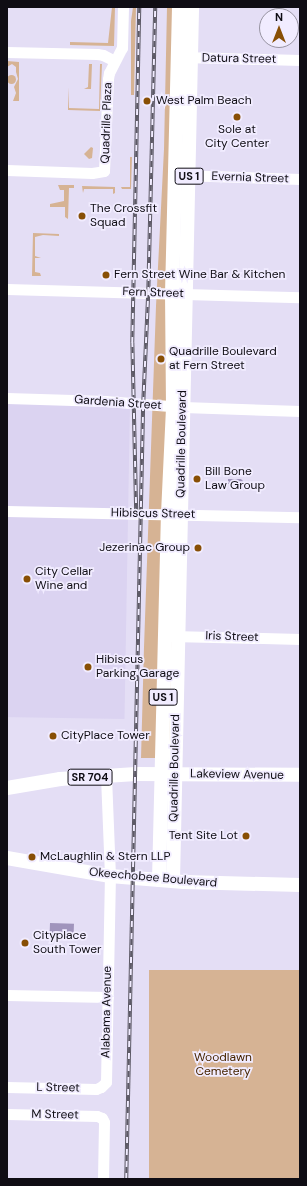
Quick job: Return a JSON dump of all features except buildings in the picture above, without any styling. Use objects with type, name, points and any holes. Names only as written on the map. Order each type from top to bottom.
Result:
[{"type":"main road","name":"Quadrille Boulevard","points":[[166,881],[174,514],[178,407],[184,57],[179,7]]},
{"type":"main road","name":"Quadrille Boulevard","points":[[184,57],[192,7]]},
{"type":"main road","name":"Lakeview Avenue","points":[[168,774],[300,775]]},
{"type":"main road","name":"SR 704","points":[[7,788],[60,779],[106,775],[168,774]]},
{"type":"main road","name":"Okeechobee Boulevard","points":[[7,858],[110,876],[166,881],[300,885]]},
{"type":"street","name":"Quadrille Plaza","points":[[7,170],[92,173],[104,170],[108,79],[122,48],[123,7]]},
{"type":"street","points":[[7,52],[97,54],[103,55],[115,61]]},
{"type":"street","name":"Datura Street","points":[[184,57],[300,60]]},
{"type":"street","name":"Evernia Street","points":[[182,176],[300,179]]},
{"type":"street","name":"Fern Street","points":[[7,289],[300,297]]},
{"type":"street","name":"Gardenia Street","points":[[7,398],[119,401],[178,407],[300,411]]},
{"type":"street","name":"Hibiscus Street","points":[[7,511],[300,517]]},
{"type":"street","name":"Iris Street","points":[[171,636],[300,639]]},
{"type":"street","name":"Alabama Avenue","points":[[106,775],[110,876],[106,1082]]},
{"type":"street","points":[[7,995],[108,997]]},
{"type":"street","name":"L Street","points":[[7,1087],[96,1089],[106,1082]]},
{"type":"street","name":"M Street","points":[[7,1114],[97,1116],[102,1118],[104,1122],[103,1179]]},
{"type":"shaded area","points":[[7,403],[130,405],[125,719],[7,717]]},
{"type":"shaded area","points":[[228,479],[241,479],[243,481],[244,489],[236,489],[236,484],[228,484]]},
{"type":"shaded area","points":[[50,923],[74,924],[74,936],[50,935]]},
{"type":"green space","points":[[112,7],[115,7],[114,46],[70,45],[70,42],[108,43]]},
{"type":"green space","points":[[133,7],[136,7],[134,95],[131,95],[131,21]]},
{"type":"green space","points":[[167,7],[175,7],[171,758],[141,758],[156,306],[164,149]]},
{"type":"green space","points":[[7,61],[19,62],[19,101],[13,101],[16,93],[14,87],[18,79],[16,67],[12,64],[7,67]]},
{"type":"green space","points":[[89,64],[92,64],[91,89],[84,89],[88,87]]},
{"type":"green space","points":[[100,64],[102,64],[100,111],[68,110],[68,87],[69,108],[99,109]]},
{"type":"green space","points":[[11,74],[16,79],[11,84],[6,79]]},
{"type":"green space","points":[[91,147],[93,148],[92,158],[89,159],[84,154]]},
{"type":"green space","points":[[130,157],[132,157],[131,189],[122,189],[121,187],[130,187]]},
{"type":"green space","points":[[58,185],[74,185],[74,188],[69,188],[68,219],[65,217],[65,207],[50,207],[50,204],[64,201],[64,190],[60,190]]},
{"type":"green space","points":[[82,186],[115,187],[115,193],[113,194],[113,189],[84,189],[83,193]]},
{"type":"green space","points":[[33,233],[59,234],[59,236],[43,235],[35,237],[35,256],[41,258],[35,258],[35,272],[40,273],[41,276],[32,276]]},
{"type":"green space","name":"Woodlawn Cemetery","points":[[149,970],[300,970],[300,1179],[149,1179]]},
{"type":"railway","points":[[136,515],[132,343],[139,7]]},
{"type":"railway","points":[[126,1179],[143,403],[148,293],[155,7]]},
{"type":"place","name":"West Palm Beach","points":[[147,101]]},
{"type":"place","name":"Sole at City Center","points":[[237,117]]},
{"type":"place","name":"The Crossfit Squad","points":[[82,216]]},
{"type":"place","name":"Fern Street Wine Bar & Kitchen","points":[[106,275]]},
{"type":"place","name":"Quadrille Boulevard at Fern Street","points":[[161,359]]},
{"type":"place","name":"Bill Bone Law Group","points":[[197,479]]},
{"type":"place","name":"Jezerinac Group","points":[[198,548]]},
{"type":"place","name":"City Cellar Wine and","points":[[27,579]]},
{"type":"place","name":"Hibiscus Parking Garage","points":[[88,667]]},
{"type":"place","name":"CityPlace Tower","points":[[53,736]]},
{"type":"place","name":"Tent Site Lot","points":[[246,836]]},
{"type":"place","name":"McLaughlin & Stern LLP","points":[[32,857]]},
{"type":"place","name":"Cityplace South Tower","points":[[25,943]]}]
